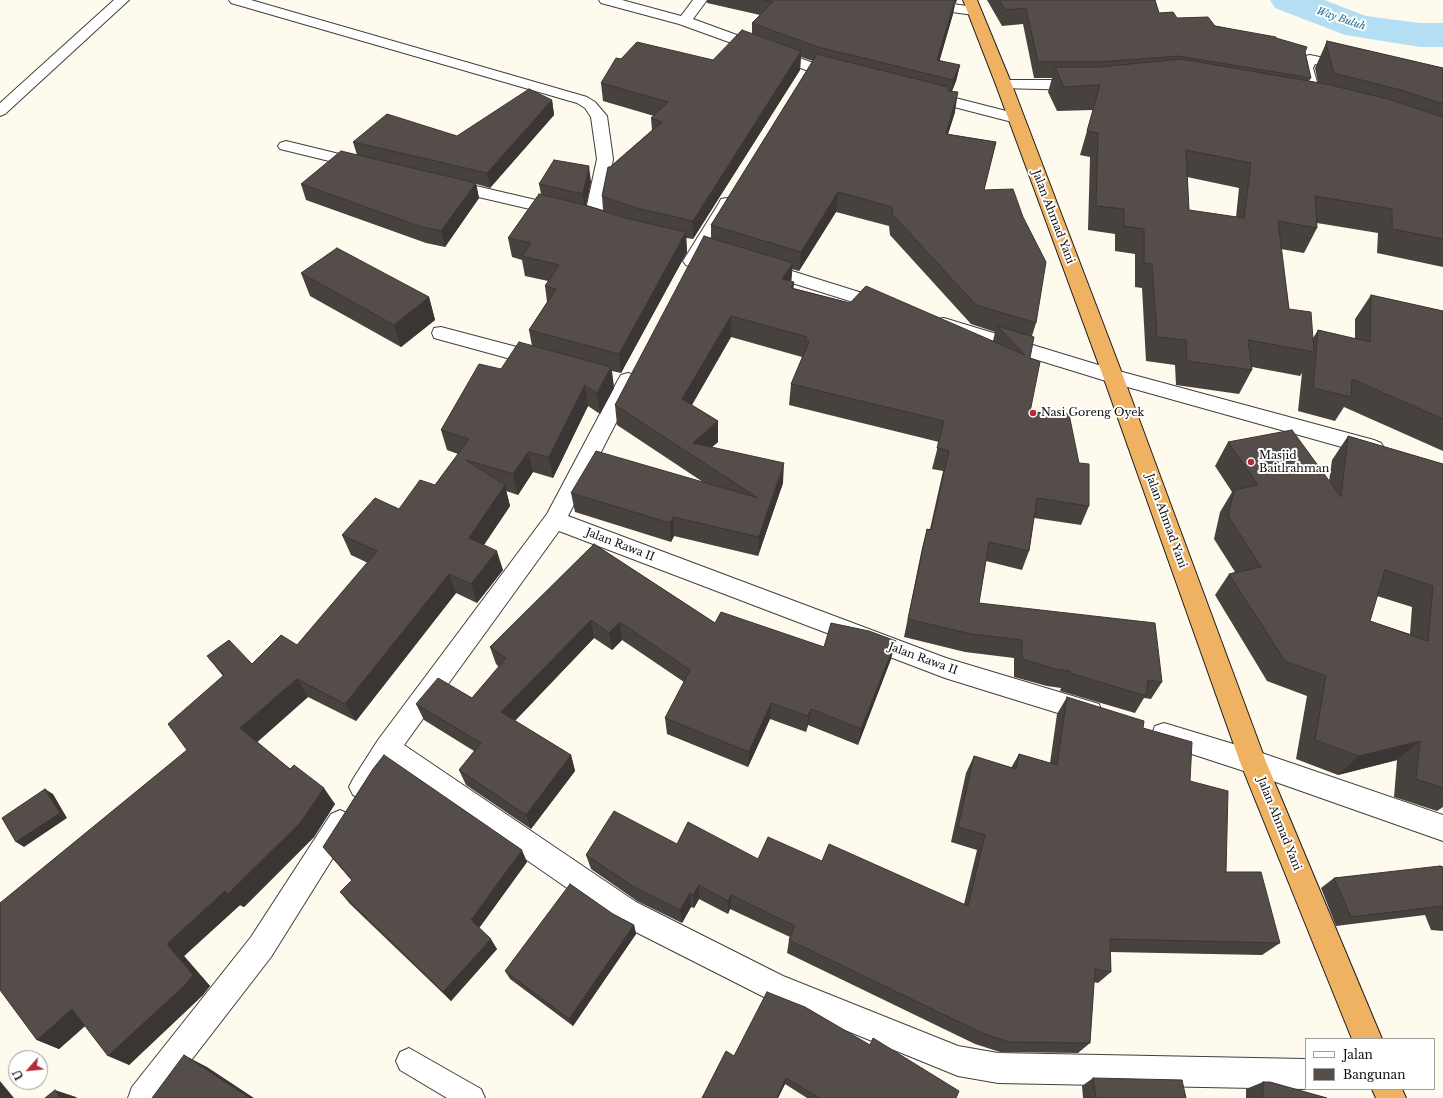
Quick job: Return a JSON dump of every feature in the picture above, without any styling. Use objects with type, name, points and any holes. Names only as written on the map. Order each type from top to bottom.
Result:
[{"type":"highway","name":"Jalan Ahmad Yani","points":[[972,6],[1004,85],[1113,376],[1253,762],[1367,1038]]},
{"type":"street","points":[[0,111],[122,0]]},
{"type":"street","points":[[236,0],[582,100],[590,105],[599,116],[605,159],[600,221],[432,181]]},
{"type":"street","points":[[606,0],[684,21],[811,67],[850,77]]},
{"type":"street","points":[[684,21],[700,0]]},
{"type":"street","points":[[893,0],[972,6]]},
{"type":"street","points":[[1312,102],[1306,68],[1310,59],[1364,71]]},
{"type":"street","points":[[799,87],[811,67]]},
{"type":"street","points":[[1004,85],[1093,85]]},
{"type":"street","points":[[911,92],[1016,118]]},
{"type":"street","points":[[286,146],[378,168]]},
{"type":"street","points":[[681,282],[699,248],[736,188]]},
{"type":"street","points":[[744,262],[902,311]]},
{"type":"street","points":[[925,318],[1113,376],[1389,452]]},
{"type":"street","points":[[441,333],[560,365]]},
{"type":"street","points":[[143,1098],[261,947],[387,748],[555,520],[619,381],[637,363]]},
{"type":"street","name":"Jalan Rawa II","points":[[555,520],[945,668],[1110,718]]},
{"type":"street","points":[[1140,727],[1253,762],[1443,828]]},
{"type":"street","points":[[387,748],[626,912],[774,987],[958,1061],[998,1068],[1305,1074]]},
{"type":"lane","points":[[412,1063],[472,1098]]},
{"type":"building","points":[[764,0],[955,0],[937,60],[960,65],[953,80],[818,47],[752,23],[773,2]]},
{"type":"building","points":[[999,0],[1155,0],[1159,13],[1173,12],[1177,18],[1208,17],[1215,26],[1276,37],[1307,47],[1305,52],[1311,78],[1178,56],[1098,62],[1038,62],[1026,8],[1005,10]]},
{"type":"building","points":[[742,30],[801,51],[693,221],[636,208],[602,196],[608,167],[610,167],[662,122],[651,118],[668,102],[601,83],[616,58],[621,59],[637,42],[713,60]]},
{"type":"building","points":[[1327,41],[1443,68],[1443,104],[1401,90],[1334,73],[1326,44]]},
{"type":"building","points":[[817,54],[949,87],[948,91],[958,92],[946,134],[996,142],[984,190],[1013,189],[1023,217],[1046,262],[1036,323],[976,305],[893,215],[892,207],[838,192],[801,252],[711,225]]},
{"type":"building","points":[[1181,59],[1326,84],[1388,99],[1443,117],[1443,239],[1392,229],[1392,209],[1315,196],[1317,228],[1278,221],[1289,309],[1311,312],[1314,352],[1248,340],[1252,370],[1187,361],[1186,340],[1157,337],[1152,264],[1144,263],[1144,229],[1124,226],[1124,209],[1096,206],[1098,133],[1087,131],[1100,85],[1064,87],[1055,67],[1100,67]],"holes":[[[1186,150],[1251,163],[1244,218],[1189,210]]]},
{"type":"building","points":[[529,89],[552,100],[487,173],[353,142],[387,114],[457,136]]},
{"type":"building","points":[[341,151],[476,183],[441,231],[422,227],[301,184]]},
{"type":"building","points":[[554,160],[589,166],[583,194],[539,184]]},
{"type":"building","points":[[539,194],[585,205],[625,218],[686,232],[619,354],[529,330],[556,289],[545,286],[559,265],[522,256],[531,243],[508,238]]},
{"type":"building","points":[[704,236],[793,263],[782,279],[794,282],[791,288],[850,303],[866,286],[1025,355],[997,326],[1034,337],[1030,358],[1040,362],[1030,412],[1069,414],[1079,463],[1089,464],[1089,506],[1037,498],[1029,551],[989,542],[979,603],[1155,623],[1162,682],[1148,680],[1146,696],[1070,673],[1070,671],[1055,669],[1022,659],[1022,640],[971,634],[908,619],[927,529],[931,530],[949,451],[937,448],[944,421],[791,384],[809,342],[805,341],[807,337],[731,316],[682,399],[718,421],[693,443],[784,463],[759,537],[673,517],[670,523],[571,493],[596,451],[758,498],[615,405]]},
{"type":"building","points":[[337,248],[429,297],[394,325],[301,273]]},
{"type":"building","points":[[1371,295],[1443,311],[1443,419],[1352,379],[1351,397],[1313,388],[1318,330],[1370,342]]},
{"type":"building","points":[[519,342],[611,367],[597,393],[585,385],[549,457],[528,452],[513,474],[466,460],[505,485],[469,538],[497,551],[471,584],[449,574],[345,704],[297,679],[240,728],[290,769],[294,765],[324,788],[301,822],[228,894],[225,891],[167,944],[193,975],[186,984],[108,1056],[72,1009],[37,1040],[0,990],[0,903],[187,750],[168,724],[224,675],[207,656],[229,640],[252,664],[281,635],[297,645],[377,551],[342,535],[375,498],[399,509],[420,480],[435,485],[469,439],[441,430],[479,364],[501,369]]},
{"type":"building","points":[[1292,430],[1341,497],[1348,436],[1443,464],[1443,788],[1416,779],[1420,741],[1359,756],[1315,740],[1326,676],[1285,661],[1229,574],[1261,567],[1228,516],[1234,490],[1258,485],[1228,442]],"holes":[[[1385,570],[1433,586],[1428,641],[1370,621]]]},
{"type":"building","points":[[594,544],[715,623],[721,612],[824,647],[831,623],[869,631],[896,641],[861,729],[811,709],[808,716],[771,703],[749,752],[665,718],[690,670],[620,622],[609,633],[591,620],[501,712],[571,755],[526,815],[459,770],[481,743],[416,704],[438,678],[472,698],[506,658],[490,647]]},
{"type":"building","points":[[1067,697],[1144,721],[1143,728],[1192,742],[1190,781],[1228,791],[1226,872],[1261,872],[1280,943],[1110,939],[1111,972],[1095,969],[1090,1043],[1010,1042],[984,1034],[789,940],[795,926],[731,895],[728,901],[699,885],[693,895],[690,893],[680,910],[634,887],[586,855],[614,811],[677,844],[688,822],[758,859],[768,837],[822,861],[829,844],[968,906],[985,835],[958,827],[974,756],[1016,769],[1019,754],[1057,765]]},
{"type":"building","points":[[384,755],[522,850],[471,920],[491,939],[443,992],[340,892],[352,880],[323,847],[373,769]]},
{"type":"building","points":[[45,789],[60,813],[16,842],[2,818]]},
{"type":"building","points":[[1440,866],[1443,867],[1443,910],[1442,906],[1351,917],[1334,878]]},
{"type":"building","points":[[570,884],[613,914],[634,925],[569,1019],[505,971]]},
{"type":"building","points":[[767,992],[805,1007],[870,1045],[873,1038],[959,1091],[956,1098],[819,1098],[786,1078],[777,1098],[702,1098],[726,1051],[734,1056]]},
{"type":"building","points":[[184,1055],[249,1098],[152,1098]]},
{"type":"building","points":[[1093,1078],[1182,1080],[1186,1098],[1096,1098]]},
{"type":"building","points":[[1263,1082],[1270,1082],[1327,1098],[1263,1098]]},
{"type":"building","points":[[55,1090],[60,1098],[45,1098]]},
{"type":"waterway","name":"Way Buluh","points":[[1289,0],[1359,27],[1420,35],[1443,35]]},
{"type":"place","name":"Nasi Goreng Oyek","points":[[1033,413]]},
{"type":"place","name":"Masjid Baitlrahman","points":[[1251,462]]}]
